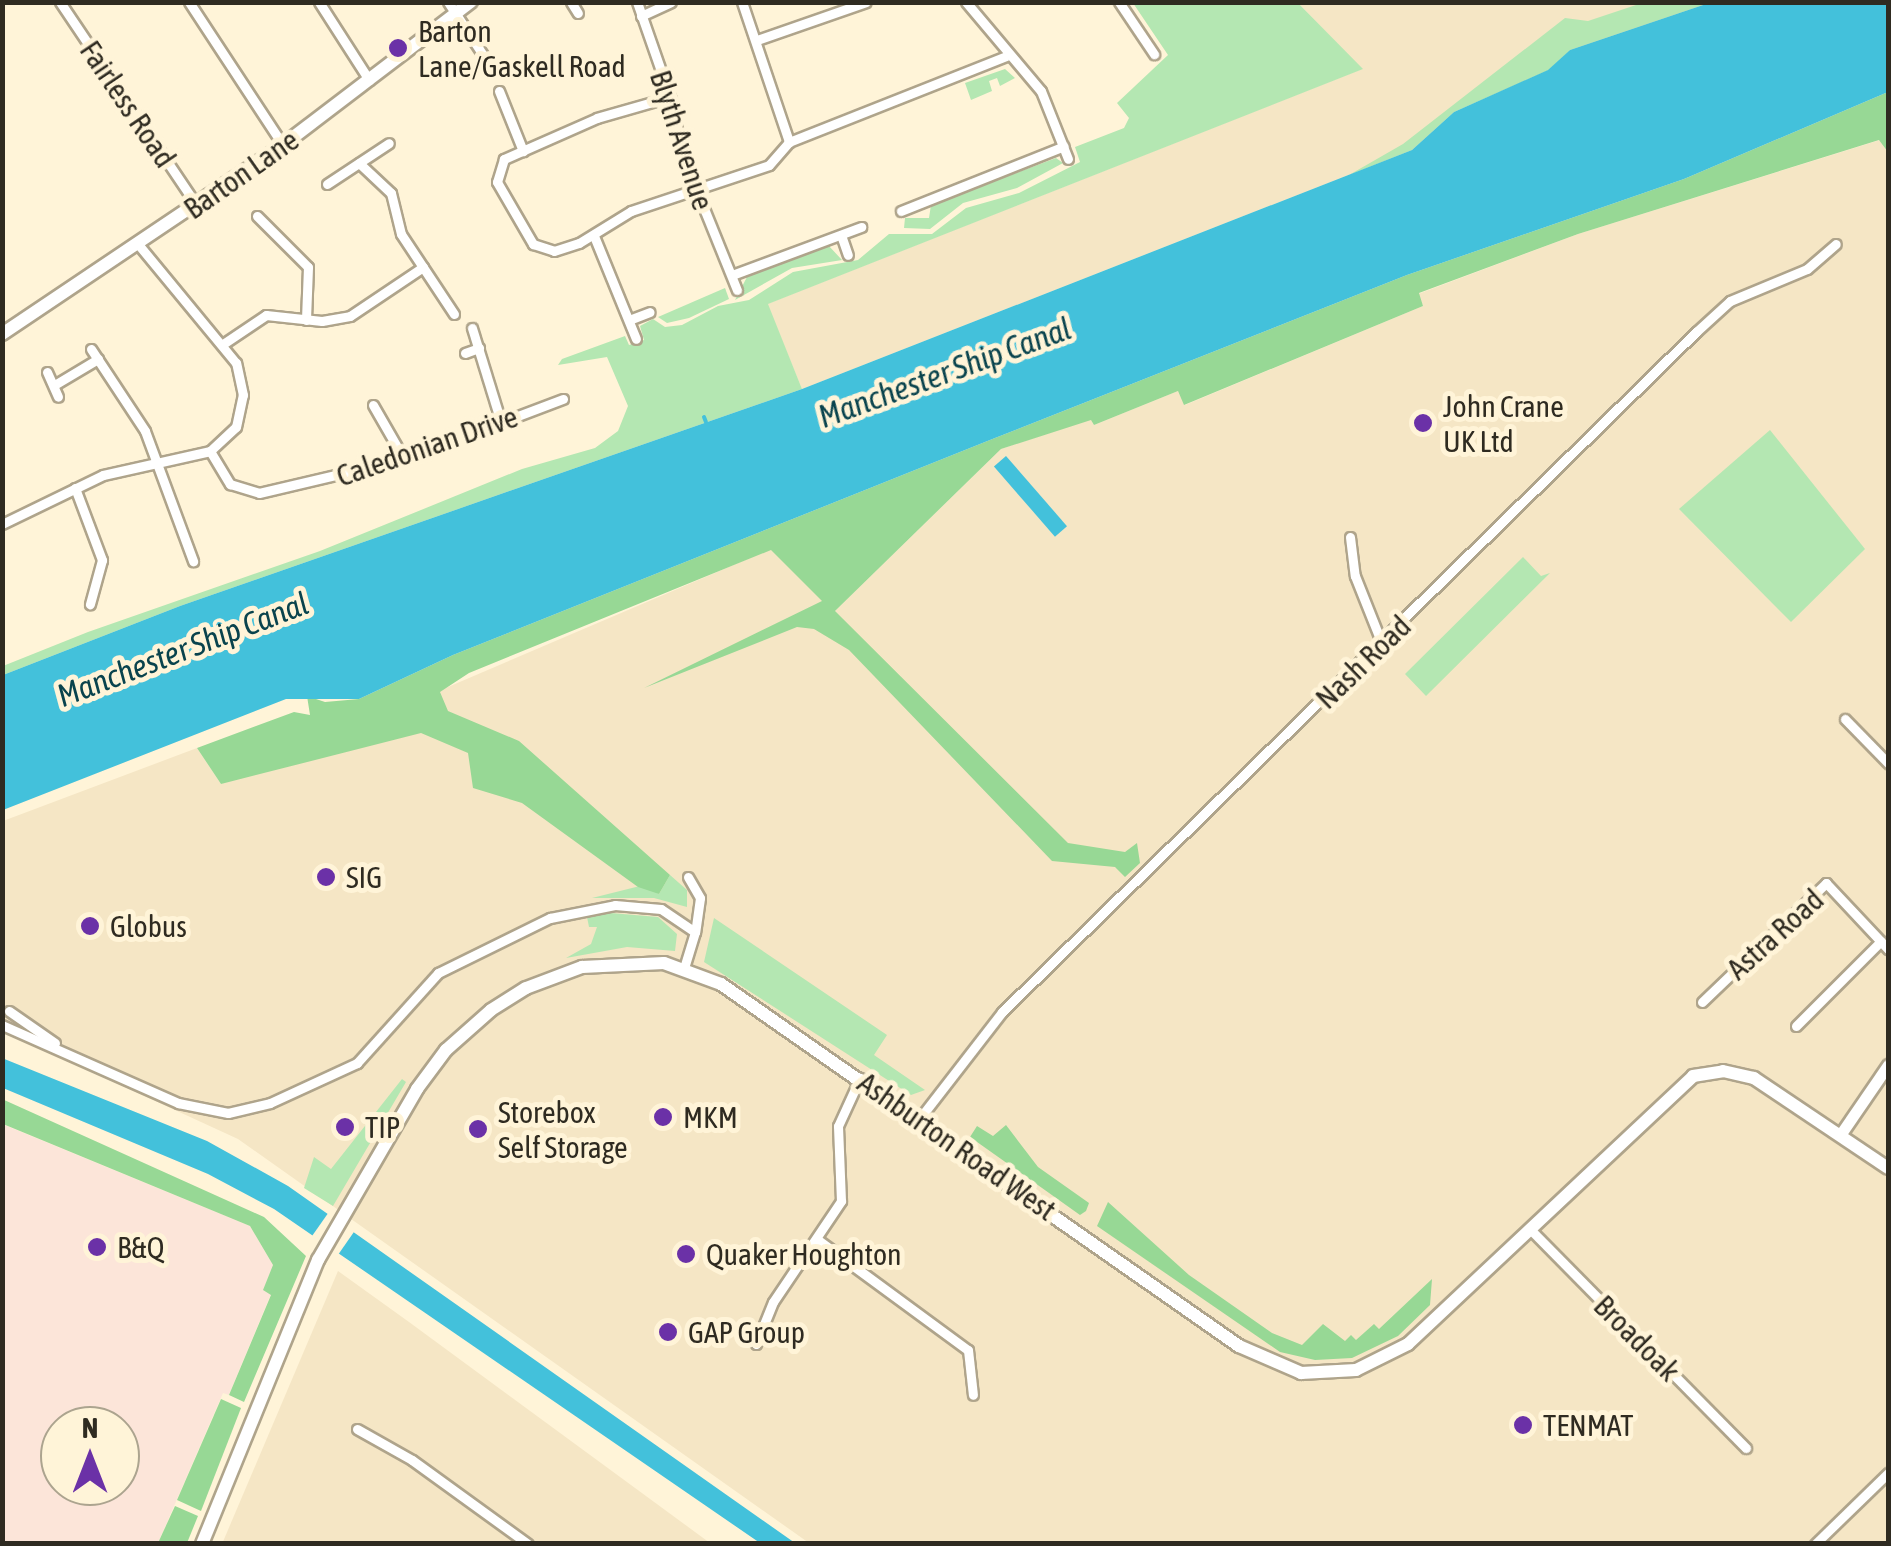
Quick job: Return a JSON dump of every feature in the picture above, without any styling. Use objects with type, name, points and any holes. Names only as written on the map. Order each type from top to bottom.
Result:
[{"type":"main road","name":"Barton Lane","points":[[2,334],[197,206],[369,80],[452,8],[471,2]]},
{"type":"main road","name":"Ashburton Road West","points":[[202,1544],[318,1260],[431,1068],[491,1010],[526,988],[582,967],[644,960],[684,968],[737,994],[920,1118],[1239,1346],[1270,1365],[1301,1373],[1356,1370],[1394,1355],[1693,1076],[1724,1071],[1754,1078],[1888,1168]]},
{"type":"street","name":"Fairless Road","points":[[60,2],[197,206]]},
{"type":"street","points":[[189,2],[283,145]]},
{"type":"street","points":[[318,2],[369,80]]},
{"type":"street","points":[[571,2],[578,13]]},
{"type":"street","name":"Blyth Avenue","points":[[637,2],[696,188],[737,290]]},
{"type":"street","points":[[641,16],[671,2]]},
{"type":"street","points":[[742,2],[789,142]]},
{"type":"street","points":[[757,40],[866,2]]},
{"type":"street","points":[[966,2],[1006,56],[1040,92],[1068,159]]},
{"type":"street","points":[[1119,2],[1154,54]]},
{"type":"street","points":[[452,8],[496,73]]},
{"type":"street","points":[[670,97],[597,118],[500,164],[497,182],[533,244],[554,251],[594,236],[631,211],[769,164],[789,142],[1006,56]]},
{"type":"street","points":[[499,92],[523,151]]},
{"type":"street","points":[[327,184],[389,143]]},
{"type":"street","points":[[900,211],[1064,146]]},
{"type":"street","points":[[359,163],[391,193],[401,234],[454,314]]},
{"type":"street","points":[[917,205],[922,218]]},
{"type":"street","points":[[257,216],[266,231],[308,267],[306,320]]},
{"type":"street","points":[[732,276],[861,227]]},
{"type":"street","points":[[256,237],[266,231]]},
{"type":"street","points":[[841,235],[848,255]]},
{"type":"street","points":[[594,236],[636,340]]},
{"type":"street","points":[[4,522],[75,488],[210,451],[231,435],[242,406],[240,374],[224,344],[138,244]]},
{"type":"street","name":"Nash Road","points":[[920,1118],[994,1020],[1710,319],[1744,294],[1807,269],[1836,244]]},
{"type":"street","points":[[224,344],[266,316],[306,320],[350,316],[423,267]]},
{"type":"street","points":[[441,294],[454,286]]},
{"type":"street","points":[[629,320],[650,312]]},
{"type":"street","points":[[472,328],[501,422]]},
{"type":"street","points":[[91,348],[136,414],[193,561]]},
{"type":"street","points":[[465,353],[480,348]]},
{"type":"street","points":[[56,384],[98,358]]},
{"type":"street","points":[[47,372],[56,384],[58,397]]},
{"type":"street","name":"Caledonian Drive","points":[[210,451],[230,484],[259,493],[404,459],[563,399]]},
{"type":"street","points":[[372,405],[386,418],[404,459]]},
{"type":"street","name":"Caledonian Drive","points":[[545,405],[550,419]]},
{"type":"street","points":[[386,418],[395,409]]},
{"type":"street","points":[[75,488],[102,560],[90,604]]},
{"type":"street","points":[[1350,538],[1355,576],[1382,644]]},
{"type":"street","points":[[1845,719],[1888,763]]},
{"type":"street","points":[[684,968],[700,898],[688,876]]},
{"type":"street","name":"Astra Road","points":[[1702,1002],[1826,883],[1885,945]]},
{"type":"street","points":[[2,1025],[199,1110],[248,1109],[367,1057],[438,973],[529,925],[628,904],[661,910],[695,932]]},
{"type":"street","points":[[1796,1026],[1885,945]]},
{"type":"street","points":[[9,1010],[70,1053]]},
{"type":"street","points":[[1840,1135],[1888,1065]]},
{"type":"street","points":[[756,1344],[773,1302],[841,1201],[838,1126],[860,1078]]},
{"type":"street","name":"Broadoak","points":[[1529,1228],[1746,1448]]},
{"type":"street","points":[[818,1240],[968,1350],[974,1396]]},
{"type":"street","points":[[356,1429],[528,1544]]},
{"type":"street","points":[[1815,1544],[1888,1473]]},
{"type":"street","points":[[506,1544],[514,1532]]},
{"type":"shaded area","points":[[1298,3],[1709,3],[1582,50],[1454,112],[1412,150],[802,389],[767,304],[1362,69]]},
{"type":"shaded area","points":[[1880,140],[1888,152],[1888,1543],[809,1543],[238,1139],[3,1031],[3,821],[197,748],[221,784],[771,549],[835,611],[1001,449],[1091,419],[1094,425],[1178,391],[1185,405],[1423,306],[1418,294],[1578,234]]},
{"type":"shaded area","points":[[2,1124],[250,1226],[273,1265],[264,1289],[271,1294],[229,1395],[223,1393],[158,1543],[3,1543]]},
{"type":"shaded area","points":[[338,1271],[409,1322],[710,1543],[222,1544]]},
{"type":"green space","points":[[1133,3],[1298,3],[1363,69],[768,304],[802,389],[180,606],[3,675],[3,666],[88,632],[320,551],[522,469],[595,448],[618,431],[628,406],[607,357],[558,365],[562,359],[625,336],[629,345],[644,340],[640,326],[653,319],[665,327],[682,325],[718,306],[749,300],[793,272],[858,260],[889,234],[932,234],[966,208],[1019,193],[1080,162],[1075,147],[1124,128],[1129,118],[1117,103],[1168,55]]},
{"type":"green space","points":[[1642,3],[1709,3],[1570,50],[1549,70],[1454,112],[1412,150],[1349,175],[1403,144],[1565,18],[1588,21]]},
{"type":"green space","points":[[1005,69],[1015,78],[1000,86],[997,78],[989,81],[992,91],[971,100],[965,83]]},
{"type":"green space","points":[[1888,92],[1888,152],[1879,140],[1578,234],[1419,293],[1423,306],[1184,405],[1178,391],[1094,425],[1091,420],[1001,449],[835,611],[1068,843],[1125,852],[1137,843],[1140,863],[1125,877],[1115,867],[1052,861],[849,650],[814,629],[797,627],[644,688],[822,601],[771,550],[469,673],[440,692],[448,711],[519,741],[670,875],[659,894],[638,887],[522,803],[473,788],[468,753],[421,733],[221,784],[197,748],[294,712],[310,715],[307,696],[325,702],[359,699],[453,655],[995,438],[1407,275],[1684,179]]},
{"type":"green space","points":[[1056,158],[1063,163],[1017,188],[963,203],[930,229],[904,228],[905,218],[929,218],[931,205]]},
{"type":"green space","points":[[828,245],[842,260],[792,268],[735,300],[747,277]]},
{"type":"green space","points":[[725,288],[729,299],[689,318],[667,323],[658,317]]},
{"type":"green space","points":[[1770,430],[1865,549],[1791,622],[1679,509]]},
{"type":"green space","points":[[1523,557],[1541,576],[1550,573],[1426,696],[1405,674]]},
{"type":"green space","points":[[670,875],[687,890],[687,907],[654,898],[592,898],[644,885],[659,894]]},
{"type":"green space","points":[[599,912],[658,917],[677,934],[675,951],[627,947],[566,958],[591,944],[597,927],[589,927],[587,917],[554,923]]},
{"type":"green space","points":[[714,918],[887,1035],[874,1055],[925,1090],[911,1095],[704,962]]},
{"type":"green space","points":[[402,1079],[406,1082],[333,1206],[304,1188],[314,1157],[331,1169]]},
{"type":"green space","points":[[2,1099],[264,1217],[306,1256],[244,1402],[229,1395],[271,1295],[263,1290],[273,1265],[250,1226],[3,1124]]},
{"type":"green space","points":[[1006,1125],[1038,1167],[1089,1203],[1086,1211],[1080,1215],[970,1137],[977,1126],[993,1136]]},
{"type":"green space","points":[[1108,1202],[1189,1275],[1272,1333],[1302,1345],[1323,1324],[1345,1341],[1351,1335],[1356,1340],[1374,1324],[1379,1329],[1432,1279],[1430,1305],[1398,1336],[1352,1358],[1315,1360],[1280,1352],[1097,1226]]},
{"type":"green space","points":[[221,1399],[241,1408],[201,1511],[177,1500]]},
{"type":"green space","points":[[175,1506],[198,1516],[187,1543],[158,1543]]},
{"type":"water","name":"Manchester Ship Canal","points":[[1709,3],[1888,3],[1888,92],[1684,179],[1407,275],[995,438],[453,655],[359,699],[286,699],[3,810],[3,675],[180,606],[802,389],[1412,150],[1454,112],[1548,70],[1570,50]]},
{"type":"water","points":[[1006,456],[1067,526],[1055,537],[994,466]]},
{"type":"water","points":[[2,1058],[207,1141],[288,1186],[795,1543],[760,1543],[274,1209],[208,1174],[3,1088]]},
{"type":"pier","points":[[331,1209],[357,1227],[336,1258],[310,1239]]},
{"type":"waterway","points":[[704,417],[706,422]]},
{"type":"place","name":"Barton Lane/Gaskell Road","points":[[398,48]]},
{"type":"place","name":"John Crane UK Ltd","points":[[1423,423]]},
{"type":"place","name":"SIG","points":[[326,877]]},
{"type":"place","name":"Globus","points":[[90,926]]},
{"type":"place","name":"MKM","points":[[663,1117]]},
{"type":"place","name":"TIP","points":[[345,1127]]},
{"type":"place","name":"Storebox Self Storage","points":[[478,1129]]},
{"type":"place","name":"B&Q","points":[[97,1247]]},
{"type":"place","name":"Quaker Houghton","points":[[686,1254]]},
{"type":"place","name":"GAP Group","points":[[668,1332]]},
{"type":"place","name":"TENMAT","points":[[1523,1425]]}]
